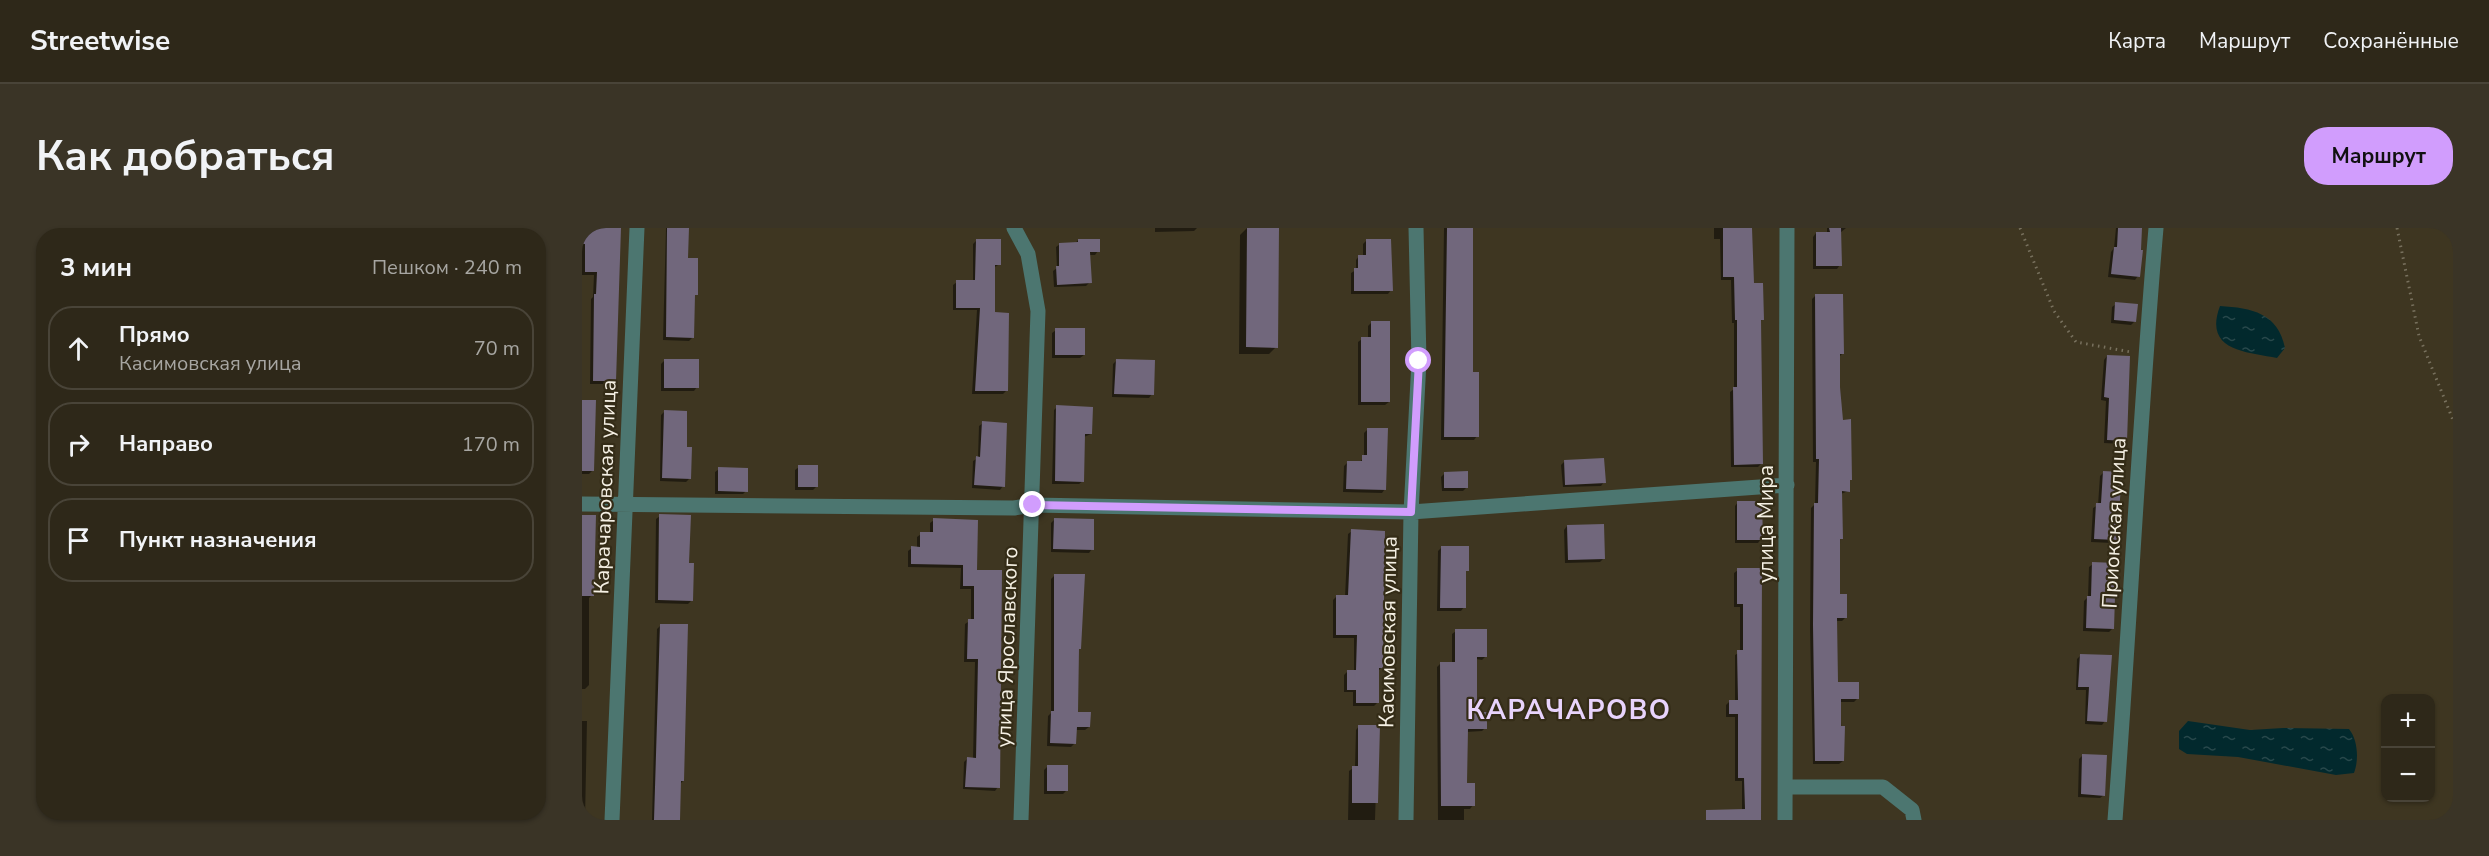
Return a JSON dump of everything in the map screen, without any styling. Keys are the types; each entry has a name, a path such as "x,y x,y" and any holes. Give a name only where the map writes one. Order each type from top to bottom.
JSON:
{"street":[{"name":"Карачаровская улица","path":"612,820 637,228"},
{"name":"улица Ярославского","path":"1014,228 1028,254 1038,311 1021,820"},
{"name":"Касимовская улица","path":"1406,820 1411,512 1419,361 1416,228"},
{"name":"улица Мира","path":"1785,820 1787,228"},
{"name":"Приокская улица","path":"2115,820 2145,355 2156,228"},
{"path":"582,504 1014,508 1033,505 1411,512 1786,485"},
{"path":"1786,787 1883,787 1912,810 1914,820"}],"path":[{"path":"2020,228 2054,311 2076,342 2145,355"},
{"path":"2397,228 2419,336 2453,420"}],"water":[{"path":"2220,306 2243,308 2270,320 2282,336 2285,348 2277,358 2230,347 2222,341 2217,332 2216,321"},
{"path":"2188,721 2250,730 2349,729 2356,744 2356,768 2354,773 2336,775 2238,757 2187,754 2179,749 2179,731"}],"building":[{"path":"582,228 621,228 616,381 593,381 594,294 596,294 597,272 585,272 585,244 582,244"},
{"path":"667,228 689,228 688,258 698,258 698,295 695,295 694,338 666,337"},
{"path":"1247,228 1279,228 1278,348 1246,347"},
{"path":"1447,228 1473,228 1473,372 1479,372 1479,437 1444,437"},
{"path":"1723,228 1752,228 1754,283 1763,283 1764,320 1761,320 1763,464 1734,465 1733,387 1737,387 1737,320 1735,320 1734,277 1723,277"},
{"path":"1829,228 1841,228 1842,266 1816,266 1816,232 1830,232"},
{"path":"2118,228 2142,228 2141,250 2143,250 2140,277 2111,274 2114,247 2117,247"},
{"path":"976,239 1001,239 1001,265 995,265 995,312 1009,313 1008,391 975,391 980,308 956,308 956,280 975,280"},
{"path":"1078,239 1100,239 1100,252 1090,252 1092,283 1057,285 1056,266 1059,266 1059,243 1078,242"},
{"path":"1366,239 1391,239 1393,291 1354,291 1354,268 1358,268 1358,255 1366,255"},
{"path":"1815,294 1843,294 1844,354 1840,354 1840,387 1843,420 1851,419 1852,480 1850,480 1850,492 1842,491 1843,539 1840,539 1840,594 1847,594 1847,618 1837,618 1838,682 1859,682 1859,699 1841,699 1841,726 1845,726 1844,761 1815,761 1814,503 1818,503 1819,459 1816,459"},
{"path":"2115,302 2138,304 2136,322 2114,320"},
{"path":"1371,321 1390,321 1390,402 1361,402 1361,337 1371,337"},
{"path":"1055,328 1085,328 1085,355 1055,355"},
{"path":"2107,355 2130,356 2127,441 2107,440 2109,398 2104,397"},
{"path":"664,359 699,359 699,388 664,388"},
{"path":"1116,359 1155,360 1154,395 1114,394"},
{"path":"582,400 596,400 594,471 582,471"},
{"path":"1056,405 1093,407 1092,434 1085,434 1084,482 1055,481"},
{"path":"664,410 687,411 687,447 692,447 691,479 662,478"},
{"path":"982,421 1007,423 1005,487 974,485 976,456 980,457"},
{"path":"1367,428 1388,428 1386,490 1346,489 1347,461 1362,461 1362,455 1367,455"},
{"path":"1604,458 1606,483 1565,485 1564,460"},
{"path":"798,465 818,465 818,487 798,487"},
{"path":"718,467 748,468 748,492 718,491"},
{"path":"1468,471 1468,488 1444,488 1444,472"},
{"path":"2103,471 2122,472 2117,540 2094,539 2096,503 2101,503"},
{"path":"1737,501 1762,501 1763,540 1737,540"},
{"path":"659,514 691,515 689,563 694,563 693,601 658,600"},
{"path":"582,515 596,515 594,596 582,596"},
{"path":"933,518 978,520 977,570 1002,570 1000,788 965,787 967,757 976,758 978,659 967,659 968,619 974,619 974,586 963,586 963,565 911,564 911,546 920,547 920,532 933,532"},
{"path":"1054,518 1094,519 1094,550 1053,549"},
{"path":"1604,524 1605,559 1568,560 1567,525"},
{"path":"1351,529 1385,531 1383,668 1379,668 1379,703 1356,703 1356,690 1347,690 1347,670 1356,670 1357,635 1336,635 1336,595 1348,595"},
{"path":"1441,546 1469,546 1466,608 1440,608"},
{"path":"2092,562 2116,563 2114,629 2086,628 2087,596 2091,596"},
{"path":"1737,568 1762,568 1761,820 1706,820 1706,810 1745,809 1744,778 1738,778 1738,714 1729,714 1729,700 1738,700 1737,650 1743,650 1743,604 1737,604"},
{"path":"1054,574 1085,574 1081,649 1079,649 1078,712 1091,712 1090,727 1077,727 1076,744 1050,743 1051,711 1054,711"},
{"path":"660,624 688,624 684,781 681,781 680,820 654,820"},
{"path":"1455,629 1487,629 1487,657 1477,657 1477,712 1487,712 1487,729 1468,729 1467,783 1475,783 1475,806 1441,806 1440,662 1455,662"},
{"path":"2080,654 2112,655 2107,722 2087,721 2089,687 2078,687"},
{"path":"1358,725 1380,725 1378,803 1352,803 1352,766 1358,766"},
{"path":"2082,754 2107,755 2105,796 2081,794"},
{"path":"1047,765 1068,765 1068,791 1047,791"}],"district":[{"name":"КАРАЧАРОВО","path":"1569,710"}],"route":[{"path":"1033,505 1411,512 1419,361"}]}
